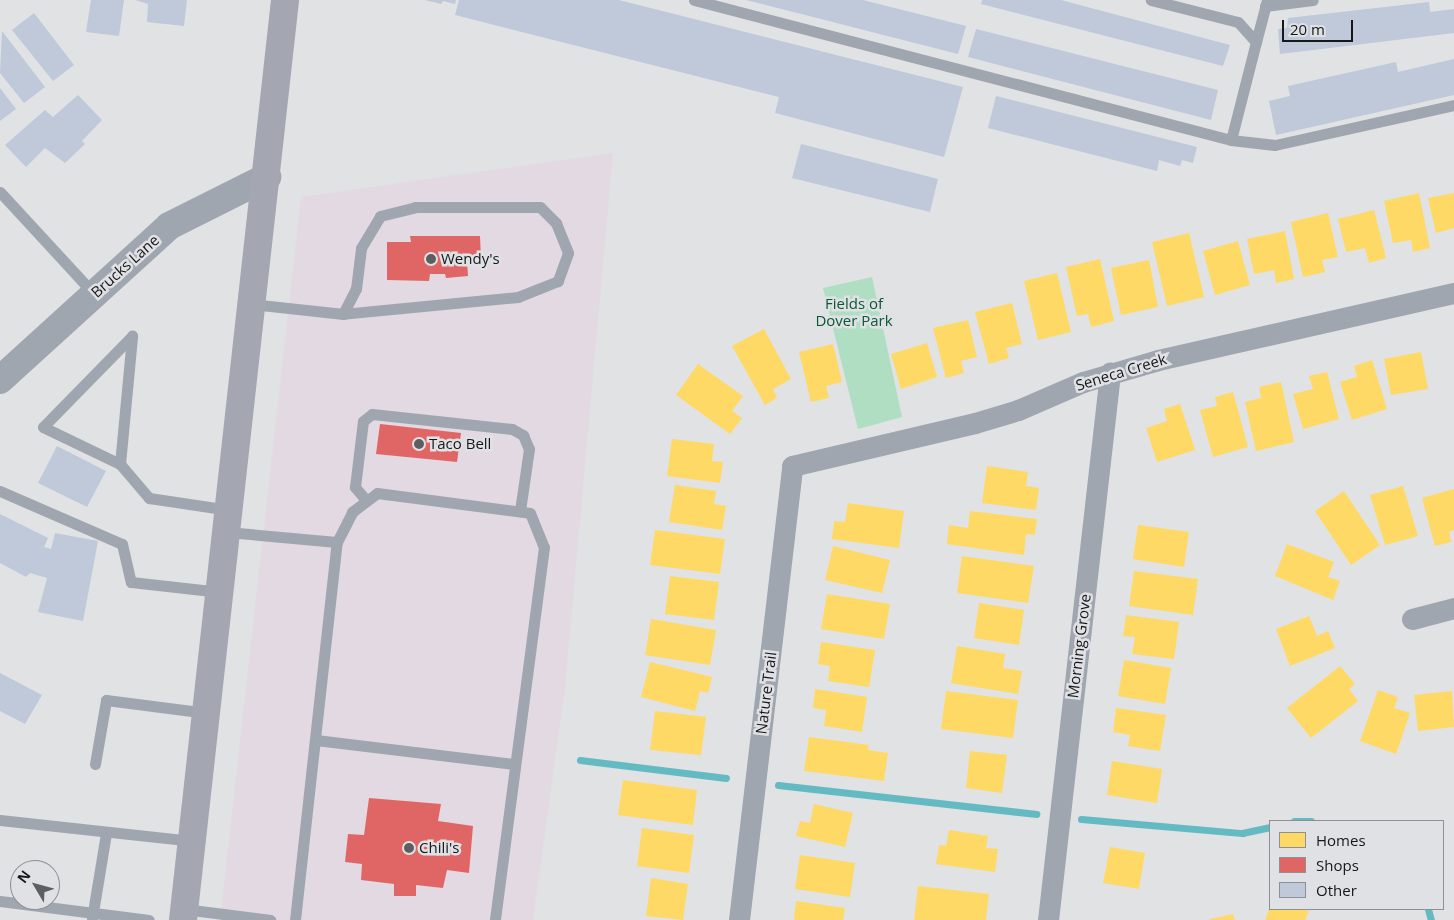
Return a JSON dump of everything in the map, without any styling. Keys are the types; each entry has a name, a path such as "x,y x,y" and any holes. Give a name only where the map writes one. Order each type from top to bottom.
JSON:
{"main road":[{"path":"184,914 286,0"}],"street":[{"name":"Brucks Lane","path":"0,380 169,226 267,177"},
{"name":"Seneca Creek","path":"792,466 976,423 1018,410 1110,373 1454,293"},
{"name":"Morning Grove","path":"1048,920 1110,373"},
{"name":"Nature Trail","path":"739,920 792,466"},
{"path":"1412,619 1454,608"}],"lane":[{"path":"694,0 1231,140 1275,145 1454,106"},
{"path":"1151,0 1238,22 1256,42"},
{"path":"1231,140 1266,3 1313,0"},
{"path":"0,192 94,294"},
{"path":"251,304 342,314 518,297 558,281 568,253 556,223 540,207 415,207 380,216 361,248 356,289 342,314"},
{"path":"120,464 132,336 43,427 120,464 149,498 228,521 337,542"},
{"path":"365,499 355,487 363,421 372,414 512,430 523,435 529,449 520,511"},
{"path":"0,491 122,544 131,582 220,592"},
{"path":"295,920 337,542 352,512 365,499 376,493 530,513 544,546 495,920"},
{"path":"95,764 106,700 207,712"},
{"path":"316,740 514,764"},
{"path":"0,820 192,841"},
{"path":"93,916 106,833"},
{"path":"0,901 93,916 149,920"},
{"path":"184,914 270,920"}],"shaded area":[{"path":"613,153 565,687 533,920 220,920 301,197"}],"green space":[{"name":"Fields of Dover Park","path":"872,277 902,417 858,429 823,288"}],"building: Homes":[{"path":"1419,193 1430,248 1413,252 1411,240 1393,243 1384,201"},
{"path":"1454,193 1454,228 1436,233 1428,198"},
{"path":"1374,210 1386,258 1369,263 1365,248 1346,252 1338,219"},
{"path":"1328,213 1338,257 1322,260 1325,272 1303,277 1291,222"},
{"path":"1285,231 1294,279 1276,283 1274,270 1254,274 1247,239"},
{"path":"1189,233 1204,297 1167,306 1152,242"},
{"path":"1238,241 1250,285 1215,295 1203,251"},
{"path":"1100,259 1114,321 1091,327 1088,314 1077,316 1066,267"},
{"path":"1149,260 1158,307 1121,315 1111,268"},
{"path":"1057,273 1071,332 1038,340 1024,281"},
{"path":"1012,303 1022,344 1006,348 1009,358 989,364 975,312"},
{"path":"968,320 977,357 961,361 964,373 946,378 933,328"},
{"path":"764,329 791,379 773,389 777,398 765,405 732,346"},
{"path":"927,343 937,377 901,389 891,354"},
{"path":"833,344 842,382 826,386 829,398 811,402 799,352"},
{"path":"1421,352 1428,389 1391,395 1384,359"},
{"path":"1372,360 1387,409 1352,420 1340,382 1357,377 1354,366"},
{"path":"698,364 743,396 732,411 742,418 730,434 676,395"},
{"path":"1327,372 1339,419 1303,429 1293,394 1313,389 1309,376"},
{"path":"1281,382 1294,442 1256,451 1245,402 1261,398 1259,387"},
{"path":"1233,392 1248,447 1213,457 1200,410 1217,406 1215,397"},
{"path":"1180,404 1195,450 1157,462 1146,428 1167,421 1164,409"},
{"path":"672,439 714,444 712,461 723,462 720,483 667,476"},
{"path":"987,466 1028,472 1026,486 1039,488 1036,510 982,503"},
{"path":"675,485 716,491 714,504 726,506 722,530 669,522"},
{"path":"1403,486 1418,536 1385,545 1370,495"},
{"path":"1454,489 1454,530 1449,532 1451,542 1435,546 1422,498"},
{"path":"1344,491 1380,545 1351,565 1315,511"},
{"path":"848,503 904,511 899,548 832,539 834,521 845,522"},
{"path":"970,511 1037,519 1035,535 1026,534 1024,555 947,544 949,525 968,528"},
{"path":"1138,525 1189,532 1184,567 1133,559"},
{"path":"655,530 725,539 720,574 650,565"},
{"path":"1287,544 1334,562 1328,577 1340,581 1333,600 1275,576"},
{"path":"833,546 890,560 882,593 825,580"},
{"path":"962,556 1034,566 1028,603 957,593"},
{"path":"1134,571 1198,579 1193,615 1129,606"},
{"path":"670,576 719,582 714,620 665,614"},
{"path":"827,594 890,604 884,639 821,629"},
{"path":"979,603 1024,610 1019,645 974,638"},
{"path":"1126,615 1179,622 1174,659 1132,654 1135,637 1123,636"},
{"path":"1309,616 1317,636 1328,631 1335,648 1290,666 1276,629"},
{"path":"651,619 716,630 710,665 645,655"},
{"path":"821,642 875,650 869,687 828,681 830,666 818,664"},
{"path":"957,646 1005,654 1003,668 1022,671 1018,694 951,683"},
{"path":"1124,660 1171,668 1165,704 1118,696"},
{"path":"650,662 712,677 708,693 700,691 695,711 641,697"},
{"path":"1340,666 1355,684 1349,689 1358,701 1311,738 1287,708"},
{"path":"815,689 867,697 862,732 824,726 826,710 813,708"},
{"path":"1378,690 1398,697 1394,708 1410,713 1396,754 1360,741"},
{"path":"946,691 1018,700 1013,738 941,729"},
{"path":"1452,691 1454,727 1418,731 1414,695"},
{"path":"1116,708 1166,715 1160,751 1128,746 1130,735 1113,732"},
{"path":"655,711 706,717 701,755 650,750"},
{"path":"809,737 869,745 868,750 888,753 884,781 804,771"},
{"path":"970,751 1007,755 1002,793 966,788"},
{"path":"1112,761 1162,769 1157,803 1107,795"},
{"path":"623,780 697,790 693,825 618,815"},
{"path":"814,804 853,813 845,847 796,836 800,821 810,823"},
{"path":"642,828 694,835 689,873 637,866"},
{"path":"949,830 988,836 986,848 998,849 995,872 936,864 939,845 946,846"},
{"path":"1110,847 1145,853 1139,889 1103,883"},
{"path":"800,855 855,863 850,897 795,889"},
{"path":"651,878 688,884 683,920 646,916"},
{"path":"918,886 989,894 986,920 914,920"},
{"path":"796,901 845,908 843,920 794,920"},
{"path":"1269,909 1309,911 1305,920 1265,920"},
{"path":"1233,914 1235,920 1210,920 1210,919"}],"building: Shops":[{"name":"Wendy's","path":"410,236 480,236 481,258 467,260 468,276 446,278 445,274 430,274 429,281 387,280 387,242 411,242"},
{"name":"Taco Bell","path":"380,424 461,433 457,462 376,454"},
{"name":"Chili's","path":"369,798 441,804 438,821 473,826 469,873 447,870 443,888 416,885 416,896 394,896 394,884 361,880 362,864 345,862 348,834 364,835"}],"building: Other":[{"path":"91,0 124,0 119,36 86,32"},
{"path":"135,0 187,0 184,26 147,22 148,4"},
{"path":"425,0 456,0 455,4 443,1 441,4"},
{"path":"459,0 619,0 963,87 944,157 775,113 779,97 455,15"},
{"path":"746,0 863,0 966,26 958,54"},
{"path":"982,0 1061,0 1230,45 1223,66 981,4"},
{"path":"1429,2 1430,12 1454,9 1454,33 1280,54 1278,29 1287,28 1288,18"},
{"path":"34,13 74,65 53,81 12,30"},
{"path":"976,29 1218,90 1211,120 968,57"},
{"path":"2,31 45,87 24,103 0,73"},
{"path":"1454,59 1454,95 1276,135 1269,101 1290,96 1288,86 1396,62 1398,72"},
{"path":"0,88 16,109 0,121"},
{"path":"78,95 102,120 82,141 85,144 65,163 45,148 26,167 5,145 45,110 53,117"},
{"path":"996,96 1197,147 1193,163 1182,160 1180,166 1159,160 1157,171 988,128"},
{"path":"801,144 938,179 930,212 792,178"},
{"path":"57,446 106,471 87,507 38,483"},
{"path":"0,514 48,538 44,547 51,549 55,533 98,541 83,621 38,612 47,578 30,573 26,577 0,563"},
{"path":"0,673 42,695 25,724 0,711"}],"waterway":[{"path":"580,760 726,778"},
{"path":"778,785 1036,814"},
{"path":"1081,819 1242,833 1269,827"},
{"path":"1428,910 1431,920"}],"place":[{"name":"Wendy's","path":"431,259"},
{"name":"Taco Bell","path":"419,444"},
{"name":"Chili's","path":"409,848"}]}
